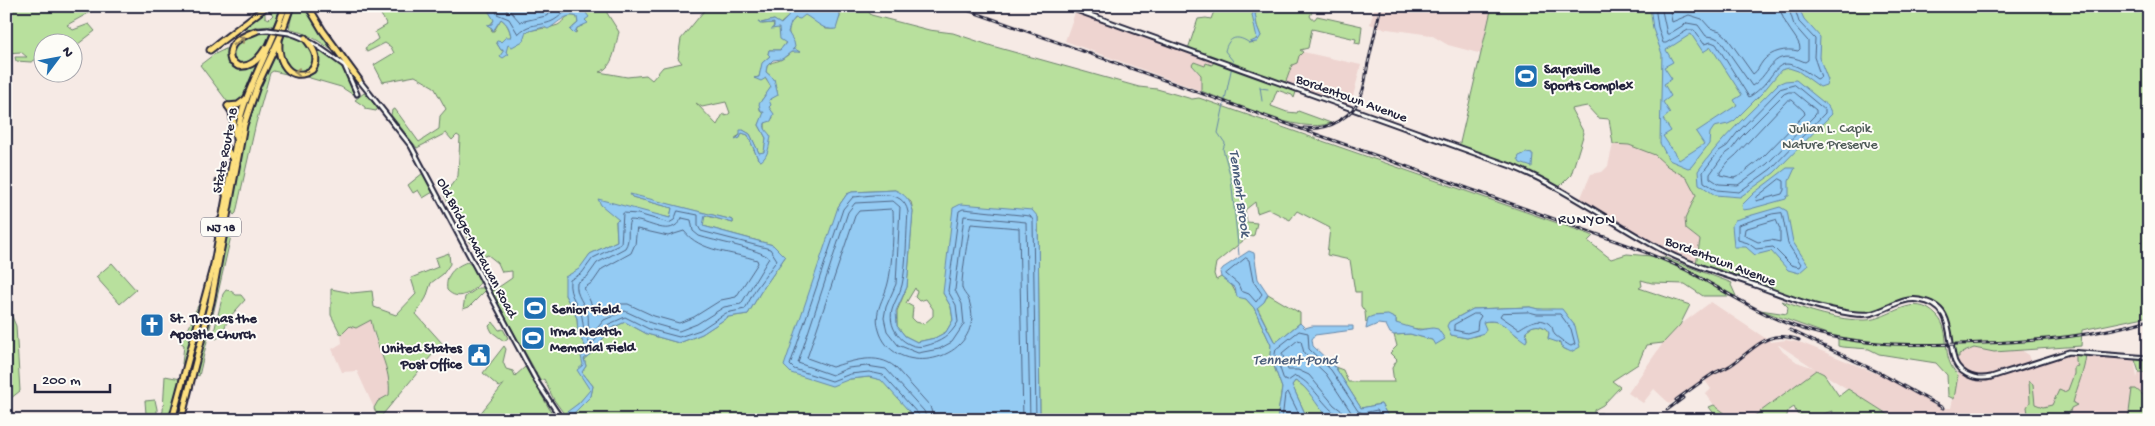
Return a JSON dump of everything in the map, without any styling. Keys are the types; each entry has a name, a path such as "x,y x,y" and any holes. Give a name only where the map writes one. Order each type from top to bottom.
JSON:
{"highway":[{"path":"210,50 267,6"},
{"name":"State Route 18","path":"172,420 220,238 233,160 226,148 230,150 236,144 246,99 277,37 285,6"},
{"name":"State Route 18","path":"181,420 211,302 244,125 257,86 291,6"},
{"path":"308,6 323,31 359,80"},
{"path":"256,31 241,38 232,46 229,56 234,64 243,67 256,61 277,37"},
{"path":"277,37 278,53 281,62 288,70 302,74 312,70 316,60 315,52 305,38"},
{"path":"236,144 232,112 228,106 238,105 246,99"},
{"path":"227,196 219,182 223,183 230,180"},
{"path":"220,238 212,224 220,222 223,217"}],"main road":[{"name":"Bordentown Avenue","path":"1066,6 1529,173 1671,255 1811,305 1856,314 1868,314 1905,300 1929,302 1943,313 1949,324 1955,363 1964,373 1972,377 1981,379 1991,377 2069,352 2149,358"},
{"name":"Old Bridge-Matawan Road","path":"256,31 289,32 305,38 344,65 386,113 411,146 425,169 519,350 562,420"},
{"path":"344,65 350,74 357,94"}],"shaded area":[{"path":"1375,6 1492,6 1482,54 1448,45 1431,35 1380,28 1370,24"},
{"path":"1076,10 1215,60 1212,65 1205,66 1194,62 1192,66 1201,75 1201,91 1065,41"},
{"path":"1299,51 1361,65 1350,108 1281,83"},
{"path":"1624,143 1655,155 1687,178 1696,195 1686,229 1700,240 1696,264 1678,258 1579,202 1591,174 1602,172 1608,166 1613,144"},
{"path":"1711,302 1771,342 1786,340 1802,343 1890,379 1943,408 1951,408 1957,380 1959,369 1953,357 1974,348 1994,352 2021,350 2029,355 2032,363 2069,352 2134,357 2137,378 2139,372 2149,373 2149,420 1888,420 1891,416 1817,370 1749,420 1734,420 1714,405 1706,394 1711,389 1704,379 1670,404 1654,389 1643,403 1628,393 1663,343 1680,325","holes":["1779,345 1814,368 1797,362 1783,352"]},
{"path":"371,319 374,337 385,360 390,383 389,395 378,401 374,408 357,371 342,372 332,349 342,343 341,335 350,326 356,328"}],"green space":[{"path":"6,6 101,6 67,25 73,30 89,24 95,31 82,41 82,32 32,32 32,62 16,61 15,57 27,57 21,52 6,53"},
{"path":"269,6 282,6 273,26 244,30 244,28 265,12 265,17 269,19 273,15 267,8"},
{"path":"294,6 306,6 311,17 341,58 317,40 289,28"},
{"path":"376,6 488,6 494,20 490,25 492,31 494,31 501,19 507,25 510,32 511,37 501,42 496,42 501,50 504,51 502,56 506,54 506,48 509,44 520,42 526,32 558,25 568,16 577,17 578,23 573,27 572,31 576,33 577,28 584,25 586,13 594,6 605,6 607,13 619,32 611,61 604,70 599,72 627,77 646,75 652,80 663,67 682,63 678,58 681,39 708,6 779,6 779,10 789,16 780,24 774,20 761,23 758,21 762,24 774,23 773,28 779,27 781,39 786,42 781,50 769,50 768,54 770,56 763,62 759,77 754,78 765,78 771,87 760,105 761,112 765,112 759,125 766,138 764,153 759,153 750,134 743,130 735,138 740,138 742,133 748,135 758,159 761,161 770,140 765,129 765,123 773,118 769,107 769,100 776,95 777,90 774,79 766,72 767,66 792,52 800,52 792,50 789,32 791,23 805,14 826,29 834,29 840,17 839,6 865,6 871,15 929,30 953,33 992,46 1139,87 1157,89 1192,99 1199,98 1589,234 1593,236 1588,241 1611,259 1627,254 1663,257 1732,283 1731,285 1736,296 1703,296 1685,284 1652,283 1641,280 1642,286 1639,288 1690,305 1680,325 1663,343 1646,345 1638,364 1612,381 1620,387 1603,405 1594,410 1594,413 1602,413 1598,420 1390,420 1381,404 1361,408 1335,367 1343,370 1348,382 1394,382 1392,368 1397,360 1390,353 1397,346 1394,335 1410,334 1432,340 1430,329 1404,326 1396,323 1396,319 1388,316 1375,316 1366,323 1365,312 1361,306 1361,292 1355,292 1350,260 1327,255 1330,228 1297,211 1290,220 1268,209 1257,213 1255,202 1245,210 1247,222 1257,223 1254,235 1244,240 1216,263 1214,274 1216,280 1221,277 1231,284 1236,293 1246,299 1254,308 1271,345 1270,355 1282,388 1277,420 1040,420 1038,217 943,293 951,307 953,320 946,332 935,338 917,342 905,336 897,326 897,311 907,287 913,211 911,202 895,190 852,192 847,194 838,207 850,379 869,377 882,379 917,420 567,420 591,396 593,386 582,372 586,366 584,359 594,351 610,329 625,322 647,334 679,343 702,334 728,317 748,314 785,257 773,245 703,226 704,215 733,223 733,220 631,195 632,197 672,208 670,218 626,208 620,220 616,221 617,241 590,254 565,295 577,318 578,334 589,352 581,356 584,365 578,370 591,390 565,415 554,400 544,379 541,381 489,288 491,287 493,291 512,278 512,271 502,272 498,263 488,255 479,258 444,195 458,176 460,137 457,135 452,140 446,133 417,148 391,115 392,110 395,109 419,142 439,129 440,116 446,109 434,87 415,76 383,82 374,65 394,53 391,47 385,43 367,52 365,48 378,39 375,32 387,25","holes":["726,102 730,113 726,116 723,114 717,125 696,103 702,107","915,288 917,292 915,297 919,301 926,299 933,309 933,316 924,324 916,322 912,318 913,307 906,303","1530,307 1545,310 1554,309 1562,313 1575,326 1567,350 1561,347 1560,343 1548,338 1549,333 1541,326 1529,328 1526,331 1527,340 1516,335 1506,325 1492,321 1483,322 1479,335 1467,338 1451,335 1449,322 1473,309"]},
{"path":"1216,6 1272,6 1263,10 1255,9 1253,13 1258,35 1255,41 1251,42 1254,43 1261,36 1255,13 1272,10 1275,6 1307,6 1312,12 1310,16 1312,19 1315,19 1317,16 1362,26 1360,44 1355,43 1356,39 1312,29 1308,48 1300,50 1303,52 1299,56 1297,63 1292,65 1285,84 1297,89 1294,98 1292,95 1277,90 1271,106 1287,112 1297,113 1298,111 1331,123 1318,126 1284,121 1248,110 1201,91 1201,75 1192,65 1194,62 1205,66 1206,63 1212,65 1215,60 1188,49 1198,19 1211,19"},
{"name":"Julian L. Capik Nature Preserve","path":"1492,6 2149,6 2149,316 2082,330 2081,346 1994,352 1974,348 1959,354 1959,357 1953,357 1949,326 1946,320 1937,308 1922,300 1904,301 1866,313 1847,313 1828,309 1696,264 1700,240 1686,229 1685,219 1696,195 1687,178 1667,166 1655,155 1629,145 1613,144 1609,119 1598,118 1587,106 1571,109 1584,133 1571,175 1557,189 1537,177 1459,147"},
{"path":"259,33 270,33 244,94 239,102 230,105 200,65 213,55"},
{"path":"285,34 300,40 311,51 315,62 309,70 297,72 284,64 282,42"},
{"path":"277,46 279,62 292,73 291,75 273,71 270,73 234,215 231,211 247,123 259,87"},
{"path":"314,46 328,54 340,65 349,78 354,93 352,94 341,87 303,76 313,71"},
{"path":"364,93 378,108 376,111 365,109 355,100"},
{"path":"423,173 433,192 423,198 418,190 413,193 408,185"},
{"path":"231,221 234,223 199,376 196,375"},
{"path":"449,253 450,264 443,274 431,283 426,298 416,314 442,343 379,419 374,408 378,401 389,395 389,385 386,366 371,320 356,328 350,326 341,335 331,315 331,289 352,293 372,291 374,307 396,315 416,294 411,278 438,267 435,258"},
{"path":"467,262 473,266 480,283 464,295 451,294 447,290 447,280 451,272"},
{"path":"112,263 136,290 120,304 96,277"},
{"path":"215,268 207,314 180,420 174,420"},
{"path":"478,288 485,288 486,290 469,307 463,309 465,297"},
{"path":"226,290 236,295 241,295 245,300 228,319 222,335 216,339 213,336 223,294"},
{"path":"1268,294 1300,313 1300,323 1275,343 1257,307 1264,302"},
{"path":"1782,301 1823,314 1855,320 1874,319 1910,306 1928,309 1942,323 1949,360 1952,368 1958,375 1954,399 1948,396 1947,375 1936,363 1879,354 1869,349 1838,346 1838,338 1760,310 1787,314 1788,307"},
{"path":"200,302 195,329 184,366 182,364 184,345 180,342 187,332"},
{"path":"10,312 16,326 20,391 6,402 6,314"},
{"path":"493,322 499,330 503,329 508,338 504,341 492,332 489,326"},
{"path":"504,346 506,349 503,362 506,369 513,371 515,376 525,367 556,420 475,420 504,384 499,387 483,373"},
{"path":"2075,353 2086,353 2083,372 2073,403 2077,405 2071,408 2068,420 2049,420 2045,416 2039,417 2035,415 2032,420 2029,420 2027,407 2030,402 2029,381 2033,384 2035,404 2043,407 2052,405 2059,390 2064,392 2068,390 2074,374 2074,367 2078,366 2075,361"},
{"path":"2134,357 2149,358 2149,373 2139,372"},
{"path":"1816,370 1824,374 1839,396 1848,389 1892,417 1888,420 1830,420 1832,411 1809,419 1797,414 1794,407 1788,411 1786,420 1749,420"},
{"path":"165,376 181,379 169,420 159,420 163,411"},
{"path":"1295,381 1305,388 1325,411 1338,420 1308,420 1292,385"},
{"path":"2132,389 2136,389 2149,400 2149,420 2128,420"},
{"path":"155,400 157,418 150,419 146,414 145,401"},
{"path":"1714,405 1734,420 1719,420 1709,407"}],"water":[{"path":"488,6 594,6 586,13 589,17 585,20 588,23 577,28 574,34 570,30 578,23 577,17 569,16 548,29 544,27 526,32 523,41 512,47 508,45 506,52 509,54 503,58 500,56 504,50 501,50 496,42 499,40 501,42 506,37 511,37 510,31 507,24 501,19 493,31 487,25 492,24 494,20"},
{"path":"779,6 782,6 782,10 791,13 799,10 797,6 803,8 813,7 821,12 821,6 839,6 840,16 836,29 823,27 805,15 800,19 795,18 788,32 794,42 795,47 792,50 795,49 800,52 791,52 782,59 773,60 767,66 766,72 774,79 778,95 769,100 771,105 769,107 774,114 771,121 765,123 765,129 771,137 767,153 761,161 758,159 748,135 742,133 740,138 735,140 740,135 740,130 743,130 750,134 759,153 764,152 766,138 759,125 764,112 761,112 759,104 771,87 766,78 761,81 754,78 759,77 762,63 770,56 768,54 769,50 780,50 786,43 780,39 779,28 771,29 774,27 774,23 760,24 758,21 761,23 774,20 781,24 789,16 779,10"},
{"path":"1275,6 1269,12 1257,11 1255,13 1261,36 1257,42 1248,43 1257,39 1252,15 1255,9 1263,10"},
{"path":"1650,6 1798,6 1804,19 1820,37 1819,57 1828,80 1826,85 1820,87 1798,71 1789,68 1781,70 1763,92 1734,121 1714,127 1710,133 1709,144 1691,167 1688,168 1669,160 1660,143 1662,54 1653,29","holes":["1691,34 1703,52 1711,47 1742,95 1734,100 1737,105 1696,132 1704,144 1679,160 1663,136 1671,131 1663,119 1670,113 1663,102 1671,96 1664,84 1672,79 1664,67 1673,62 1666,50"]},
{"path":"1796,80 1828,106 1832,114 1774,173 1740,197 1715,195 1699,184 1698,171 1726,137 1778,84"},
{"path":"1526,153 1533,154 1532,167 1520,163 1518,159 1519,156"},
{"path":"1787,168 1795,168 1789,181 1789,196 1786,199 1743,210 1742,205 1754,193"},
{"path":"895,190 907,198 913,211 907,287 896,311 897,326 905,336 917,342 935,338 946,332 953,320 951,307 943,293 953,208 961,204 1032,210 1038,217 1040,420 917,420 881,380 869,377 850,379 832,386 791,373 784,366 838,207 847,194 852,192"},
{"path":"630,194 733,220 733,223 705,215 703,226 773,245 785,257 748,314 728,317 702,334 679,343 647,334 625,322 610,329 594,351 584,359 586,366 582,372 593,386 591,396 567,420 556,420 579,403 590,390 577,370 583,365 581,356 589,352 578,334 577,318 565,295 565,277 579,269 590,254 617,241 616,221 619,220 601,205 598,199 670,218 672,208 632,197"},
{"path":"1780,207 1787,211 1793,242 1808,265 1799,273 1788,270 1771,251 1755,255 1746,247 1734,247 1732,225 1735,220"},
{"name":"Tennent Pond","path":"1249,251 1254,253 1258,279 1268,294 1264,302 1257,308 1275,343 1300,323 1305,328 1312,326 1353,326 1353,330 1315,335 1312,339 1313,346 1335,367 1361,408 1381,404 1390,420 1348,421 1333,418 1327,415 1304,387 1295,381 1292,385 1308,420 1277,420 1282,388 1270,355 1271,345 1254,308 1246,299 1237,297 1235,288 1221,277 1220,272"},
{"path":"1530,307 1562,309 1575,326 1580,347 1571,352 1561,347 1560,343 1548,339 1549,333 1542,326 1535,326 1526,331 1526,342 1496,322 1483,322 1486,329 1484,333 1467,338 1451,335 1447,326 1449,322 1473,309"},
{"path":"1388,315 1396,319 1396,323 1419,330 1438,329 1445,339 1435,345 1432,340 1410,334 1394,335 1390,333 1386,325 1378,324 1366,329 1368,318"}],"waterway":[{"name":"Tennent Brook","path":"1239,255 1231,178 1223,149 1225,143 1218,133 1233,61 1225,51 1226,47 1230,40 1236,38 1248,42"},
{"path":"1260,86 1262,101"},
{"path":"1260,88 1268,89"}],"railway":[{"path":"956,6 1630,246 1686,270 1773,317 1810,331 1835,337 1884,344 1959,344 2067,337 2129,326 2149,320"},
{"path":"1304,128 1331,125 1347,115 1358,102 1364,85 1381,6"},
{"path":"1790,330 1878,372 1943,408"},
{"path":"1676,400 1769,338 1788,337 1799,340"},
{"path":"1667,410 1683,398"}],"place":[{"name":"Sayreville Sports Complex","path":"1526,76"},
{"name":"Senior Field","path":"535,308"},
{"name":"St. Thomas the Apostle Church","path":"152,325"},
{"name":"Irma Neatch Memorial Field","path":"533,338"},
{"name":"United States Post Office","path":"479,355"}],"district":[{"name":"RUNYON","path":"1587,218"}]}
